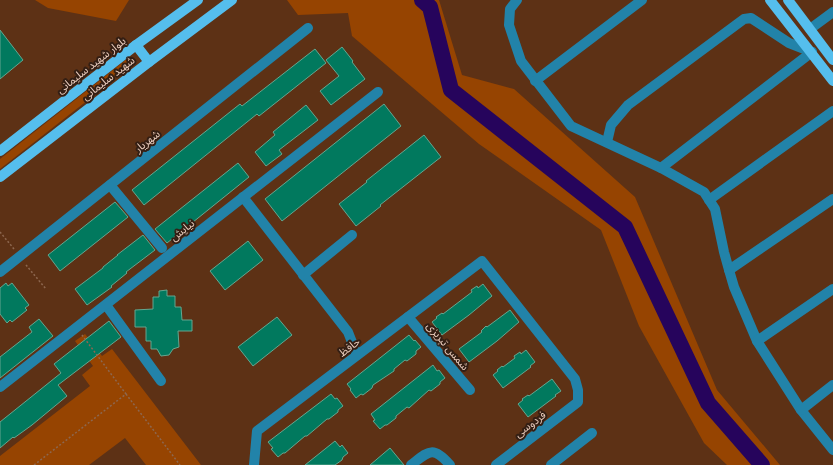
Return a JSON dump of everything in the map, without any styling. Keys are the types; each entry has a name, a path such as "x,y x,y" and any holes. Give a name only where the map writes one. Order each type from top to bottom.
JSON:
{"main road":[{"name":"بلوار شهید سلیمانی","path":"0,151 136,45 198,0"},
{"name":"شهید سلیمانی","path":"0,177 148,62 232,0"},
{"path":"770,0 812,52 833,81"},
{"path":"788,0 833,60"},
{"path":"136,45 148,62"}],"street":[{"path":"517,0 510,9 509,25 521,61 571,126 661,168 704,192 715,210 724,252 734,287 757,341 801,410 833,450"},
{"path":"535,81 642,0"},
{"path":"810,29 833,12"},
{"path":"607,142 611,125 628,105 744,20 751,18 789,43 812,52"},
{"name":"شهریار","path":"0,272 308,28"},
{"path":"661,168 812,52"},
{"name":"نیایش","path":"0,387 378,92"},
{"path":"709,200 833,111"},
{"path":"110,185 162,248"},
{"path":"243,197 348,332 357,356"},
{"path":"730,270 833,199"},
{"path":"303,274 352,234"},
{"name":"حافظ","path":"254,465 257,431 482,261 575,379 578,390 578,402"},
{"path":"757,341 833,289"},
{"path":"106,305 161,381"},
{"name":"شمس تبریزی","path":"408,317 470,390"},
{"path":"801,410 833,385"},
{"name":"فردوسی","path":"497,465 578,402"},
{"path":"551,465 592,433"},
{"path":"411,465 425,454 433,452 438,453 450,465"}],"path":[{"path":"76,328 180,465"},
{"path":"34,465 126,394"}],"shaded area":[{"path":"35,0 129,0 116,21 48,8"},
{"path":"287,0 439,0 462,75 514,89 635,197 717,390 780,465 727,465 704,443 639,326 601,230 479,144 352,36 348,13 298,15"},
{"path":"127,59 131,61 126,69 111,82 0,169 0,159"},
{"path":"85,334 102,356 112,349 201,465 146,465 125,438 89,465 0,465 0,456 90,386 82,375 93,366 75,341"}],"building":[{"path":"0,30 23,60 0,79"},
{"path":"342,47 365,79 331,105 320,91 339,76 326,60"},
{"path":"315,49 326,63 259,116 257,114 144,205 132,190 240,104 242,106"},
{"path":"384,104 401,126 282,221 265,199"},
{"path":"306,105 318,120 279,150 282,154 266,166 255,152 275,135 273,132"},
{"path":"424,135 441,157 356,226 339,204"},
{"path":"238,163 249,177 167,243 155,229"},
{"path":"115,202 128,217 60,271 48,255"},
{"path":"143,235 155,250 126,272 127,273 111,286 112,287 87,305 75,289"},
{"path":"248,241 263,260 225,290 210,271"},
{"path":"6,283 8,286 12,283 29,305 25,308 27,310 12,322 10,320 7,323 0,314 0,288"},
{"path":"483,284 492,296 442,335 432,322 437,318 436,317 442,313 443,314 472,292 471,290 477,286 478,288"},
{"path":"167,290 167,296 175,296 175,307 181,307 182,320 192,320 192,331 178,331 179,347 173,349 169,355 161,356 157,349 151,349 151,341 146,341 146,327 135,327 135,310 153,309 153,297 159,297 159,291"},
{"path":"510,310 519,322 469,362 459,349 482,332 481,331 486,326 487,327"},
{"path":"277,317 292,335 253,366 238,347"},
{"path":"39,319 53,336 0,378 0,357 32,332 29,327"},
{"path":"109,321 121,337 58,385 67,396 32,425 14,438 13,437 0,448 0,422 61,373 54,364"},
{"path":"409,335 421,347 416,351 416,354 407,361 405,360 394,369 394,371 373,385 372,388 363,395 361,394 356,398 347,384"},
{"path":"526,350 535,362 530,366 531,367 503,388 493,375 502,366 503,367 515,358 514,356 520,352 521,354"},
{"path":"433,365 445,378 440,382 440,384 431,391 429,390 409,408 407,407 396,416 396,418 380,429 373,421 375,420 371,414"},
{"path":"552,379 561,391 528,417 518,404 523,400 522,399 528,395 529,396"},
{"path":"331,394 335,399 337,398 343,406 338,410 338,412 278,457 271,449 273,448 268,442"},
{"path":"335,441 340,447 342,445 348,453 342,460 335,465 305,465"},
{"path":"390,448 404,465 370,465"}],"waterway":[{"path":"422,0 430,7 451,90 625,227 708,403 762,465"}]}
